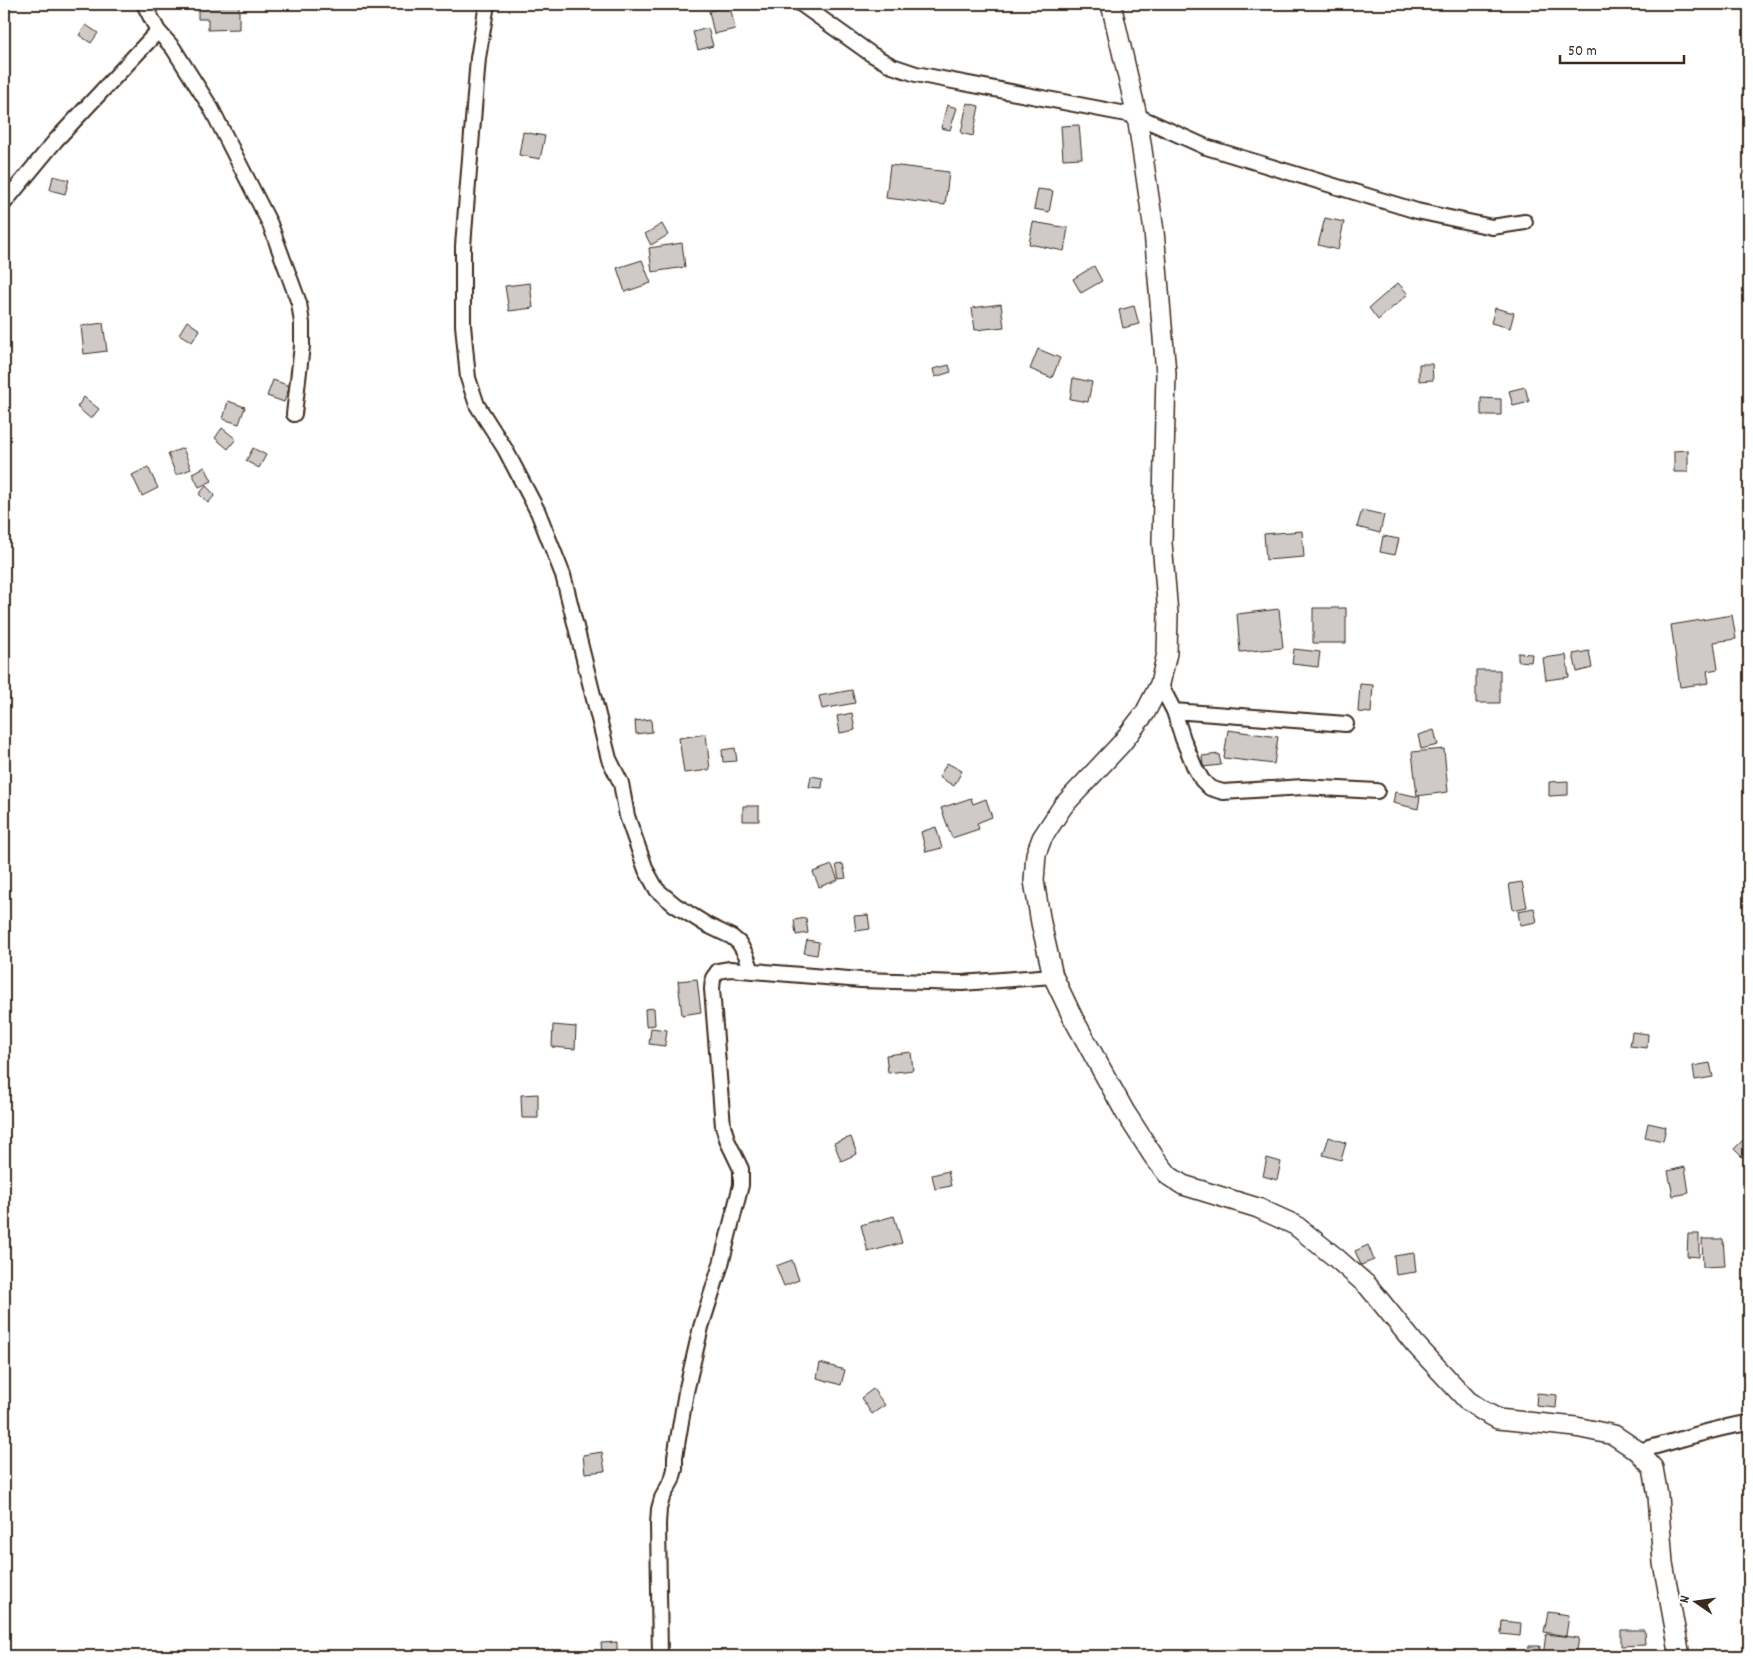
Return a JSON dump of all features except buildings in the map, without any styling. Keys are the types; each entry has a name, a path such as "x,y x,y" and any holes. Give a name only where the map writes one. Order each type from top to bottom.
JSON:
{"street":[{"path":"144,4 158,30 173,48 212,108 270,224 299,303 302,323 302,346 294,414"},
{"path":"487,4 478,58 463,246 464,325 468,378 477,405 505,450 538,512 563,575 609,759 621,783 627,816 646,870 657,890 675,905 707,925 732,937 739,943 752,970"},
{"path":"801,4 871,54 892,66 916,74 1136,116 1206,147 1417,211 1492,227 1525,222"},
{"path":"1111,4 1136,116 1154,231 1166,373 1162,543 1168,614 1167,653 1160,684 1144,713 1121,744 1063,806 1038,846 1034,881 1053,976 1073,1018 1125,1112 1154,1157 1169,1176 1183,1185 1258,1208 1295,1225 1368,1286 1415,1344 1468,1401 1482,1411 1498,1419 1576,1427 1614,1435 1638,1451 1653,1468 1658,1496 1663,1563 1680,1656"},
{"path":"4,203 56,140 158,30"},
{"path":"1160,684 1174,712 1195,768 1202,780 1210,788 1223,792 1303,787 1377,791"},
{"path":"1174,712 1346,724"},
{"path":"660,1656 659,1509 675,1469 675,1457 686,1392 701,1327 721,1264 742,1185 741,1170 723,1126 713,978 718,971 730,969 861,980 954,982 1053,976"},
{"path":"1638,1451 1724,1426 1749,1423"}]}
